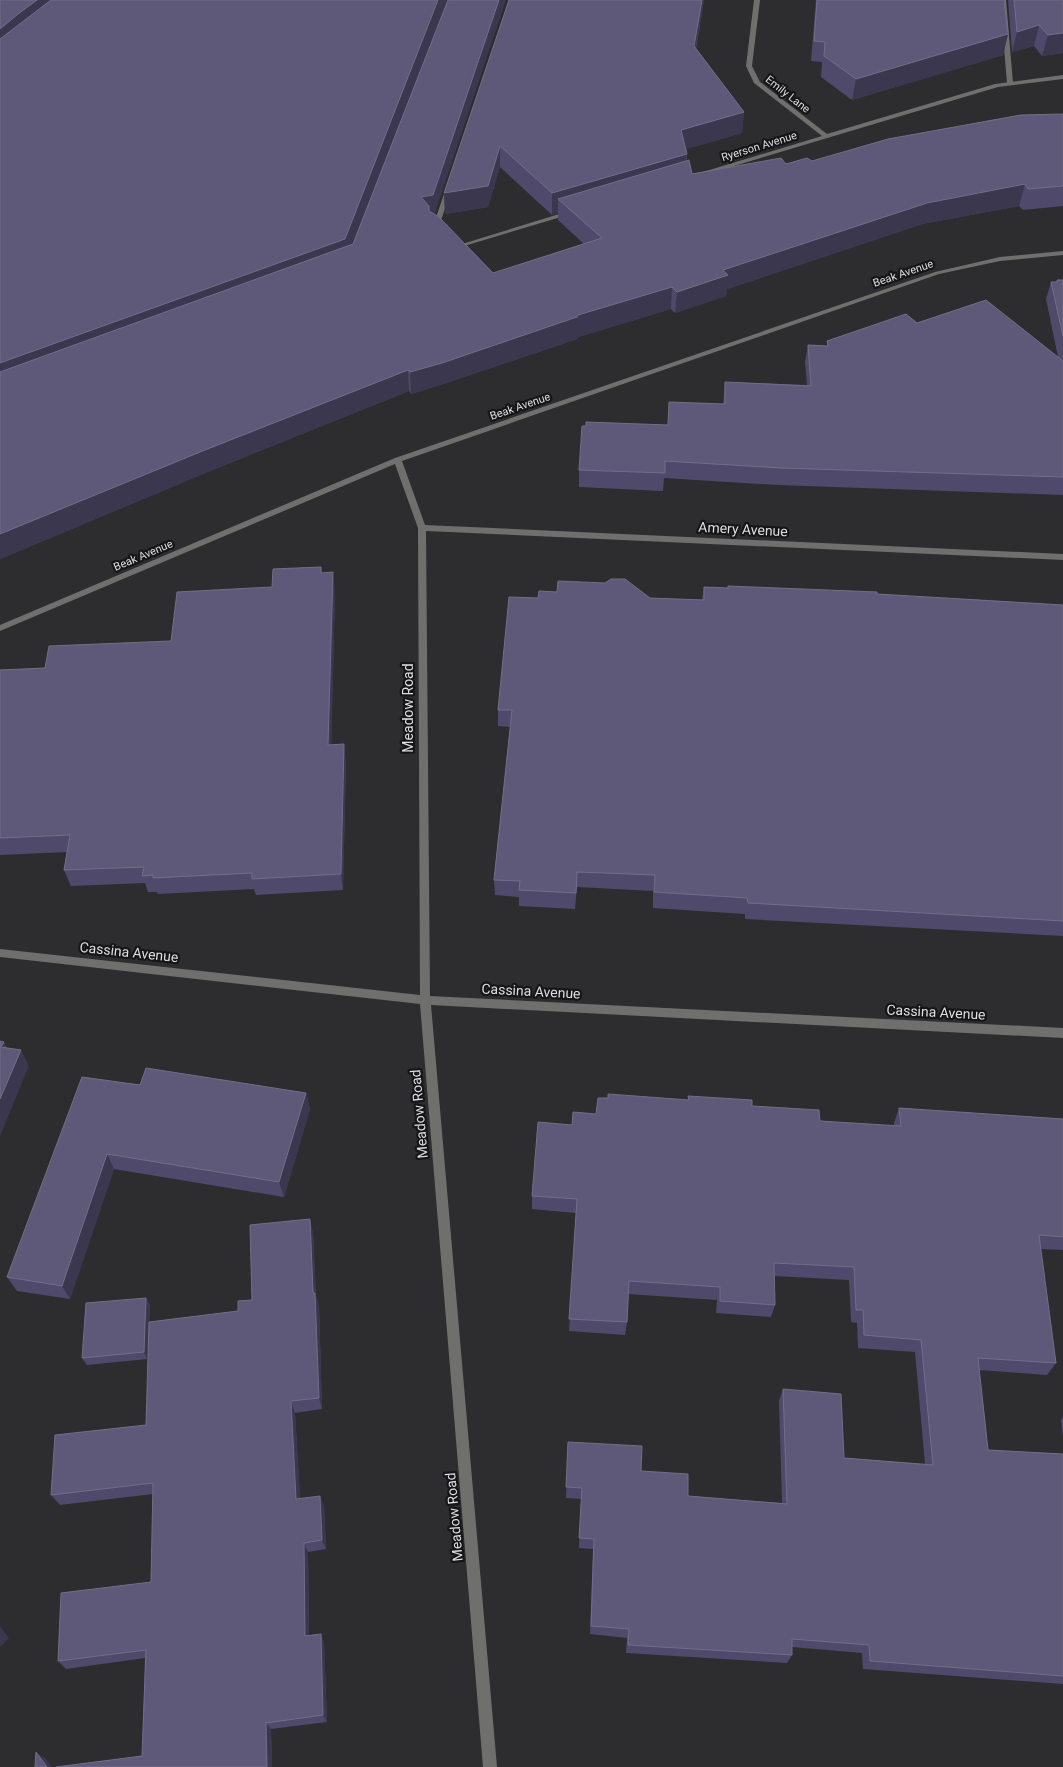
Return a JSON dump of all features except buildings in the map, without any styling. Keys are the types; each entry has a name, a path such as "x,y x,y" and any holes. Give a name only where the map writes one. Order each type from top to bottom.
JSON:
{"street":[{"name":"Emily Lane","path":"757,0 749,66 758,83 826,136"},
{"path":"1003,0 1010,83"},
{"name":"Ryerson Avenue","path":"702,174 1010,83 1063,78"},
{"path":"442,235 434,231 450,185"},
{"path":"456,242 462,245 577,211"},
{"name":"Beak Avenue","path":"0,628 398,460 937,273 970,263 1027,254 1063,254"},
{"name":"Meadow Road","path":"398,460 422,528 425,1000 490,1767"},
{"name":"Amery Avenue","path":"422,528 1063,557"},
{"name":"Cassina Avenue","path":"0,953 425,1000 1063,1033"}]}
